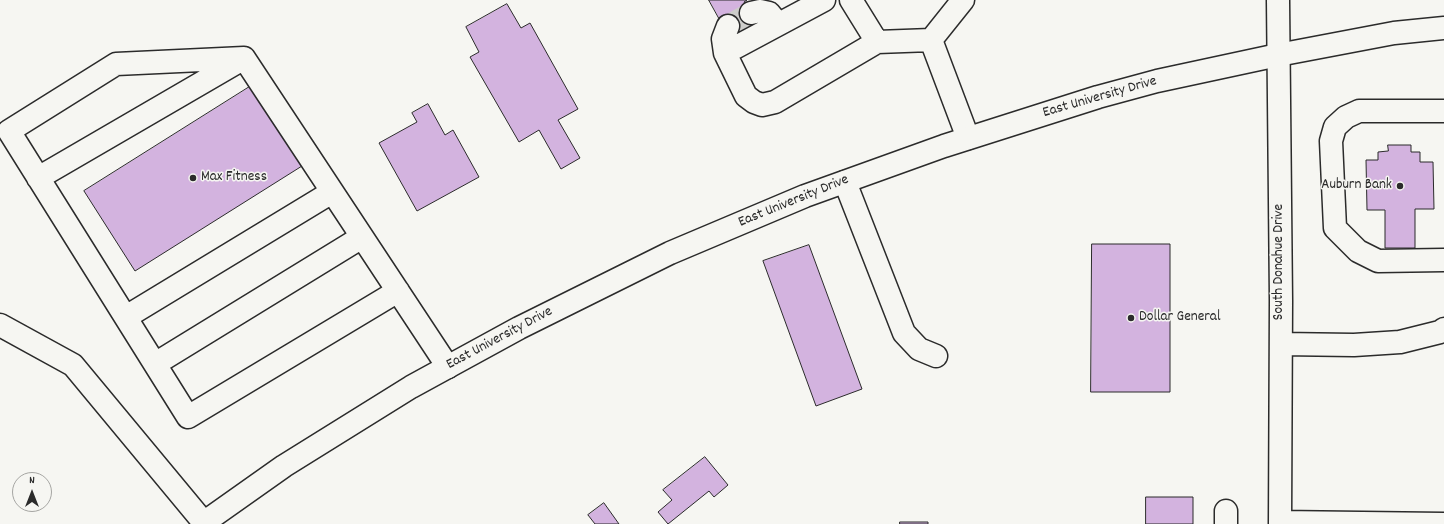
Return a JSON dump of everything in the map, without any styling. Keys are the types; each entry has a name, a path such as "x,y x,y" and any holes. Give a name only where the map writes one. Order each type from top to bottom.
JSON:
{"main road":[{"path":"725,52 824,0"},
{"path":"851,0 877,42"},
{"path":"728,26 722,39 725,52 746,96 754,102 762,105 775,102 877,42 931,40 963,0"},
{"name":"South Donahue Drive","path":"1278,0 1281,344 1280,523"},
{"path":"750,13 760,11 769,13 778,24"},
{"name":"East University Drive","path":"204,524 284,466 410,387 539,318 670,253 805,196 968,138 1098,97 1157,81 1278,55 1394,33 1444,28"},
{"path":"931,40 968,138"},
{"path":"38,178 244,58"},
{"path":"244,58 116,64 9,132 188,416 398,291"},
{"path":"244,58 448,367"},
{"path":"1444,111 1359,111 1346,116 1335,127 1331,140 1335,228 1358,251 1378,261 1444,260"},
{"path":"845,182 904,334 919,349 936,356"},
{"path":"126,318 332,192"},
{"path":"155,364 362,237"},
{"path":"0,325 73,365 204,524"},
{"path":"1281,344 1354,345 1400,342 1440,332 1444,329"},
{"path":"1280,523 1444,524"}],"building":[{"path":"709,0 747,0 744,2 756,23 733,36 722,16 719,18"},
{"path":"507,4 521,28 530,23 578,109 558,120 580,158 561,169 539,130 519,142 470,57 479,52 466,27"},
{"name":"Max Fitness","path":"251,86 302,166 135,271 84,191"},
{"path":"428,104 445,135 453,130 479,177 417,211 379,143 417,122 412,113"},
{"name":"Auburn Bank","path":"1388,145 1411,145 1411,152 1420,152 1420,162 1433,162 1434,209 1415,209 1415,248 1385,248 1385,210 1367,210 1366,160 1378,160 1378,152 1388,151"},
{"name":"Dollar General","path":"1092,244 1170,244 1170,392 1091,392"},
{"path":"809,245 862,389 816,406 763,261"},
{"path":"705,457 728,485 714,497 709,491 668,524 658,512 672,500 663,490"},
{"path":"1146,497 1193,497 1193,524 1146,524"},
{"path":"604,503 619,524 595,524 588,515"},
{"path":"900,522 928,522 928,524 900,524"}],"tunnel":[{"path":"728,26 751,13"}],"place":[{"name":"Max Fitness","path":"193,178"},
{"name":"Auburn Bank","path":"1400,186"},
{"name":"Dollar General","path":"1131,318"}]}
